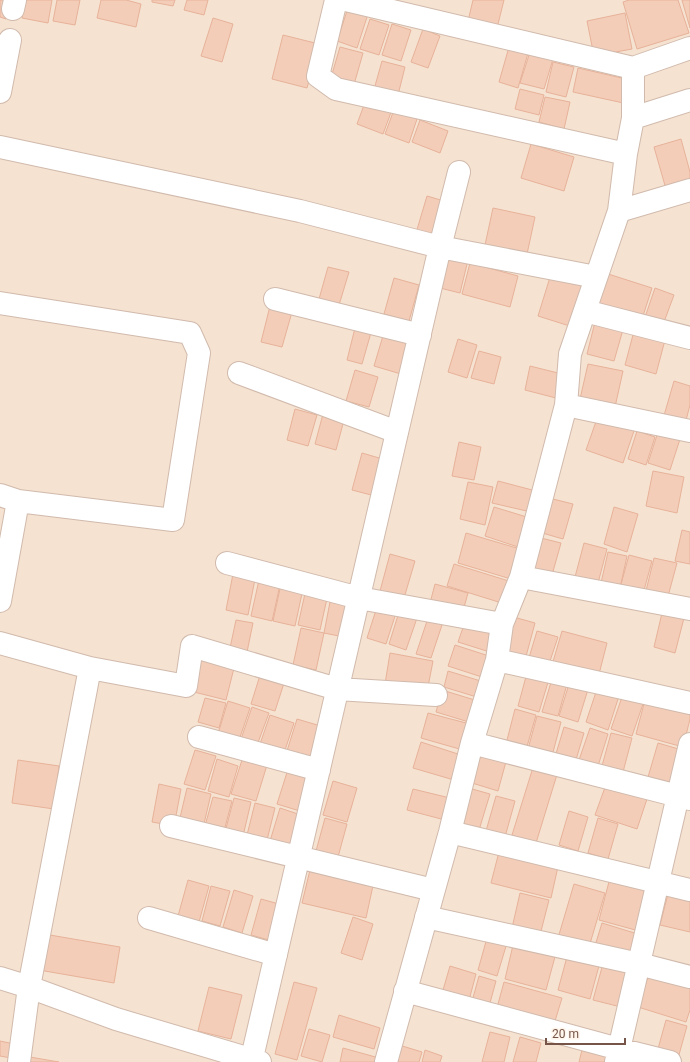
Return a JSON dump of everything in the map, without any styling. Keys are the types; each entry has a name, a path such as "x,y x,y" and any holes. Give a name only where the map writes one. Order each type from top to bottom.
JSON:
{"street":[{"path":"336,0 318,76 336,90 626,154"},
{"path":"346,0 633,68 690,48"},
{"path":"0,92 10,40"},
{"path":"386,1062 450,832 472,743 497,660 502,624 521,577 566,404 570,354 619,211 626,154 633,118 633,68"},
{"path":"633,118 690,100"},
{"path":"0,147 300,211 440,247 596,277"},
{"path":"0,978 116,1019 254,1061 298,857 440,247 459,172"},
{"path":"619,211 690,190"},
{"path":"275,299 420,335"},
{"path":"0,303 190,333 199,352 173,520 9,498 0,601"},
{"path":"585,311 690,338"},
{"path":"239,372 397,432"},
{"path":"566,404 690,431"},
{"path":"227,563 359,598 502,624"},
{"path":"521,577 690,610"},
{"path":"0,643 90,668 186,686 192,646 337,689 436,695"},
{"path":"497,660 690,704"},
{"path":"19,1062 29,987 90,668"},
{"path":"199,737 319,770"},
{"path":"472,743 684,798"},
{"path":"618,1056 658,882 684,798 690,744"},
{"path":"171,826 433,890"},
{"path":"450,832 690,890"},
{"path":"426,917 690,977"},
{"path":"149,918 276,955"},
{"path":"406,992 618,1056 670,1062"}],"shaded area":[{"path":"0,0 690,0 690,1062 0,1062"}],"building":[{"path":"0,0 11,0 6,19 0,17"},
{"path":"25,0 52,0 48,23 22,18"},
{"path":"57,0 80,0 75,25 53,21"},
{"path":"101,0 126,0 141,4 136,27 97,18"},
{"path":"152,0 175,0 173,6 152,2"},
{"path":"187,0 208,0 204,15 184,10"},
{"path":"473,0 504,0 497,28 468,21"},
{"path":"629,0 678,0 689,33 637,49 623,2"},
{"path":"682,0 690,0 690,28"},
{"path":"348,8 368,14 357,48 337,41"},
{"path":"625,13 632,49 594,56 587,21"},
{"path":"213,18 233,24 222,62 201,56"},
{"path":"370,19 389,25 379,55 360,49"},
{"path":"392,24 411,30 401,61 382,55"},
{"path":"423,29 440,36 428,68 411,62"},
{"path":"283,35 319,44 307,88 272,79"},
{"path":"340,47 363,53 353,88 330,81"},
{"path":"509,47 528,53 518,88 499,82"},
{"path":"530,52 553,59 544,89 520,83"},
{"path":"382,61 405,67 397,99 373,93"},
{"path":"553,62 574,67 566,97 546,92"},
{"path":"578,68 626,79 628,104 573,92"},
{"path":"520,89 544,95 539,115 515,109"},
{"path":"367,97 393,107 383,134 357,124"},
{"path":"545,97 570,102 564,129 539,122"},
{"path":"395,107 418,116 409,143 385,134"},
{"path":"420,120 448,131 440,153 412,142"},
{"path":"681,139 690,172 690,183 666,189 654,147"},
{"path":"531,144 574,157 564,191 521,178"},
{"path":"427,196 444,201 434,238 416,233"},
{"path":"493,208 535,217 527,254 485,245"},
{"path":"446,250 469,256 460,293 436,287"},
{"path":"470,263 518,276 510,307 462,294"},
{"path":"328,267 349,272 339,305 319,299"},
{"path":"605,273 652,288 641,322 594,307"},
{"path":"551,274 589,286 576,328 538,316"},
{"path":"394,278 419,285 409,321 384,314"},
{"path":"655,288 674,295 661,330 643,323"},
{"path":"270,306 292,312 282,347 261,342"},
{"path":"596,318 624,326 614,361 587,354"},
{"path":"356,324 372,329 362,364 347,360"},
{"path":"385,329 411,337 401,374 374,366"},
{"path":"634,331 665,340 656,374 625,365"},
{"path":"458,339 477,345 467,378 448,372"},
{"path":"479,351 501,357 494,384 471,378"},
{"path":"588,364 623,371 615,407 580,399"},
{"path":"530,366 562,374 556,398 525,390"},
{"path":"355,370 378,377 369,407 346,401"},
{"path":"674,381 690,386 690,405 685,424 663,419"},
{"path":"295,409 317,415 308,446 287,440"},
{"path":"599,413 636,425 623,463 586,450"},
{"path":"323,414 344,420 336,450 315,444"},
{"path":"659,429 681,436 670,470 648,463"},
{"path":"637,431 655,437 646,465 628,459"},
{"path":"459,442 481,447 474,480 452,476"},
{"path":"362,453 386,460 375,496 352,490"},
{"path":"653,471 684,477 677,513 646,506"},
{"path":"498,481 536,491 531,512 492,503"},
{"path":"468,482 493,487 485,525 460,519"},
{"path":"549,498 573,504 563,539 539,532"},
{"path":"494,507 530,518 521,548 485,536"},
{"path":"614,507 638,514 627,552 604,544"},
{"path":"682,530 690,532 690,564 675,561"},
{"path":"466,533 520,549 511,579 458,563"},
{"path":"537,537 561,543 552,575 528,569"},
{"path":"584,543 607,549 598,583 575,577"},
{"path":"608,552 627,556 620,588 601,583"},
{"path":"390,554 415,561 404,598 380,591"},
{"path":"629,555 652,561 643,594 620,588"},
{"path":"654,558 677,563 667,600 645,595"},
{"path":"454,564 512,582 505,604 447,586"},
{"path":"233,574 255,579 248,615 226,610"},
{"path":"259,580 280,585 272,621 251,616"},
{"path":"281,584 303,589 295,626 273,621"},
{"path":"435,584 468,593 463,611 430,603"},
{"path":"306,589 328,594 320,630 298,625"},
{"path":"330,602 355,607 349,638 324,633"},
{"path":"377,607 396,613 386,644 367,638"},
{"path":"399,612 417,618 406,650 389,644"},
{"path":"662,613 684,618 675,653 654,647"},
{"path":"429,615 444,619 431,658 416,654"},
{"path":"510,616 535,623 525,660 500,654"},
{"path":"466,619 500,630 493,653 458,642"},
{"path":"236,620 253,623 247,652 230,648"},
{"path":"301,628 324,633 316,670 293,665"},
{"path":"537,631 558,637 548,667 528,661"},
{"path":"562,631 607,643 598,678 552,665"},
{"path":"455,645 492,657 485,678 448,666"},
{"path":"200,651 236,660 226,700 190,691"},
{"path":"390,653 433,661 427,692 385,684"},
{"path":"262,669 286,677 275,711 251,704"},
{"path":"448,671 484,682 480,698 444,687"},
{"path":"527,673 549,679 539,712 518,706"},
{"path":"552,679 567,684 558,716 542,712"},
{"path":"570,681 589,686 578,722 559,716"},
{"path":"597,689 619,696 608,730 586,722"},
{"path":"442,690 478,701 472,723 436,712"},
{"path":"623,694 644,701 632,736 611,729"},
{"path":"205,698 226,703 219,728 198,722"},
{"path":"645,700 690,712 690,719 683,747 636,734"},
{"path":"228,701 250,708 238,743 217,737"},
{"path":"252,707 269,713 256,748 240,742"},
{"path":"515,709 536,715 526,750 506,744"},
{"path":"428,713 470,724 463,750 421,738"},
{"path":"270,715 294,723 283,756 259,747"},
{"path":"537,716 561,722 552,756 528,749"},
{"path":"297,719 324,727 314,763 286,754"},
{"path":"564,727 584,733 575,763 555,757"},
{"path":"590,728 608,734 598,766 579,760"},
{"path":"611,733 632,738 623,772 602,766"},
{"path":"421,742 461,755 454,780 413,768"},
{"path":"658,743 682,750 673,784 648,777"},
{"path":"195,750 216,756 205,790 184,784"},
{"path":"482,751 507,758 498,791 472,783"},
{"path":"243,757 267,765 256,801 231,794"},
{"path":"217,759 238,766 229,797 208,791"},
{"path":"18,760 59,766 54,809 12,803"},
{"path":"535,761 559,768 536,843 512,835"},
{"path":"290,763 316,772 303,812 277,804"},
{"path":"608,779 649,793 637,829 595,815"},
{"path":"333,781 357,788 347,822 323,815"},
{"path":"159,784 181,789 174,826 152,822"},
{"path":"465,787 490,794 479,830 455,823"},
{"path":"187,788 211,794 203,828 179,822"},
{"path":"413,789 450,798 445,820 407,810"},
{"path":"496,796 515,801 505,837 486,831"},
{"path":"213,797 232,801 224,831 205,826"},
{"path":"234,798 251,802 243,836 225,832"},
{"path":"255,803 275,808 266,844 246,839"},
{"path":"280,808 307,817 296,849 270,841"},
{"path":"569,811 588,817 578,851 559,845"},
{"path":"325,818 347,824 338,857 316,851"},
{"path":"598,818 618,824 608,859 588,853"},
{"path":"500,848 559,862 551,898 491,883"},
{"path":"311,866 374,881 366,918 302,903"},
{"path":"611,874 651,884 639,931 599,920"},
{"path":"188,880 209,886 199,922 178,916"},
{"path":"574,884 605,893 589,947 558,938"},
{"path":"211,886 230,891 220,926 202,921"},
{"path":"234,890 253,896 242,933 223,927"},
{"path":"669,890 690,895 690,932 660,925"},
{"path":"520,893 549,900 540,935 512,928"},
{"path":"261,899 286,906 276,942 251,935"},
{"path":"353,917 373,924 362,960 341,953"},
{"path":"602,923 641,935 633,961 594,949"},
{"path":"44,934 120,947 114,983 39,970"},
{"path":"487,938 507,943 497,976 478,970"},
{"path":"514,941 556,953 546,990 505,979"},
{"path":"568,953 600,962 590,999 558,990"},
{"path":"604,960 631,967 621,1007 593,1000"},
{"path":"450,966 476,974 468,1004 441,997"},
{"path":"649,974 690,987 690,1010 686,1022 638,1007"},
{"path":"479,976 496,981 488,1010 471,1005"},
{"path":"294,982 317,988 297,1060 275,1054"},
{"path":"504,982 562,998 552,1031 495,1015"},
{"path":"209,987 242,995 231,1039 198,1031"},
{"path":"339,1015 380,1028 374,1049 333,1037"},
{"path":"666,1020 687,1026 677,1062 656,1056"},
{"path":"309,1029 330,1035 322,1062 301,1056"},
{"path":"490,1032 510,1037 504,1062 482,1062"},
{"path":"520,1037 541,1043 536,1062 513,1062"},
{"path":"0,1041 19,1045 16,1059 0,1056"},
{"path":"399,1045 422,1052 419,1062 395,1062"},
{"path":"343,1048 379,1058 378,1062 340,1062"},
{"path":"425,1050 442,1056 440,1062 422,1062"},
{"path":"582,1050 611,1058 609,1062 579,1062"},
{"path":"24,1056 59,1062 23,1062"}]}
